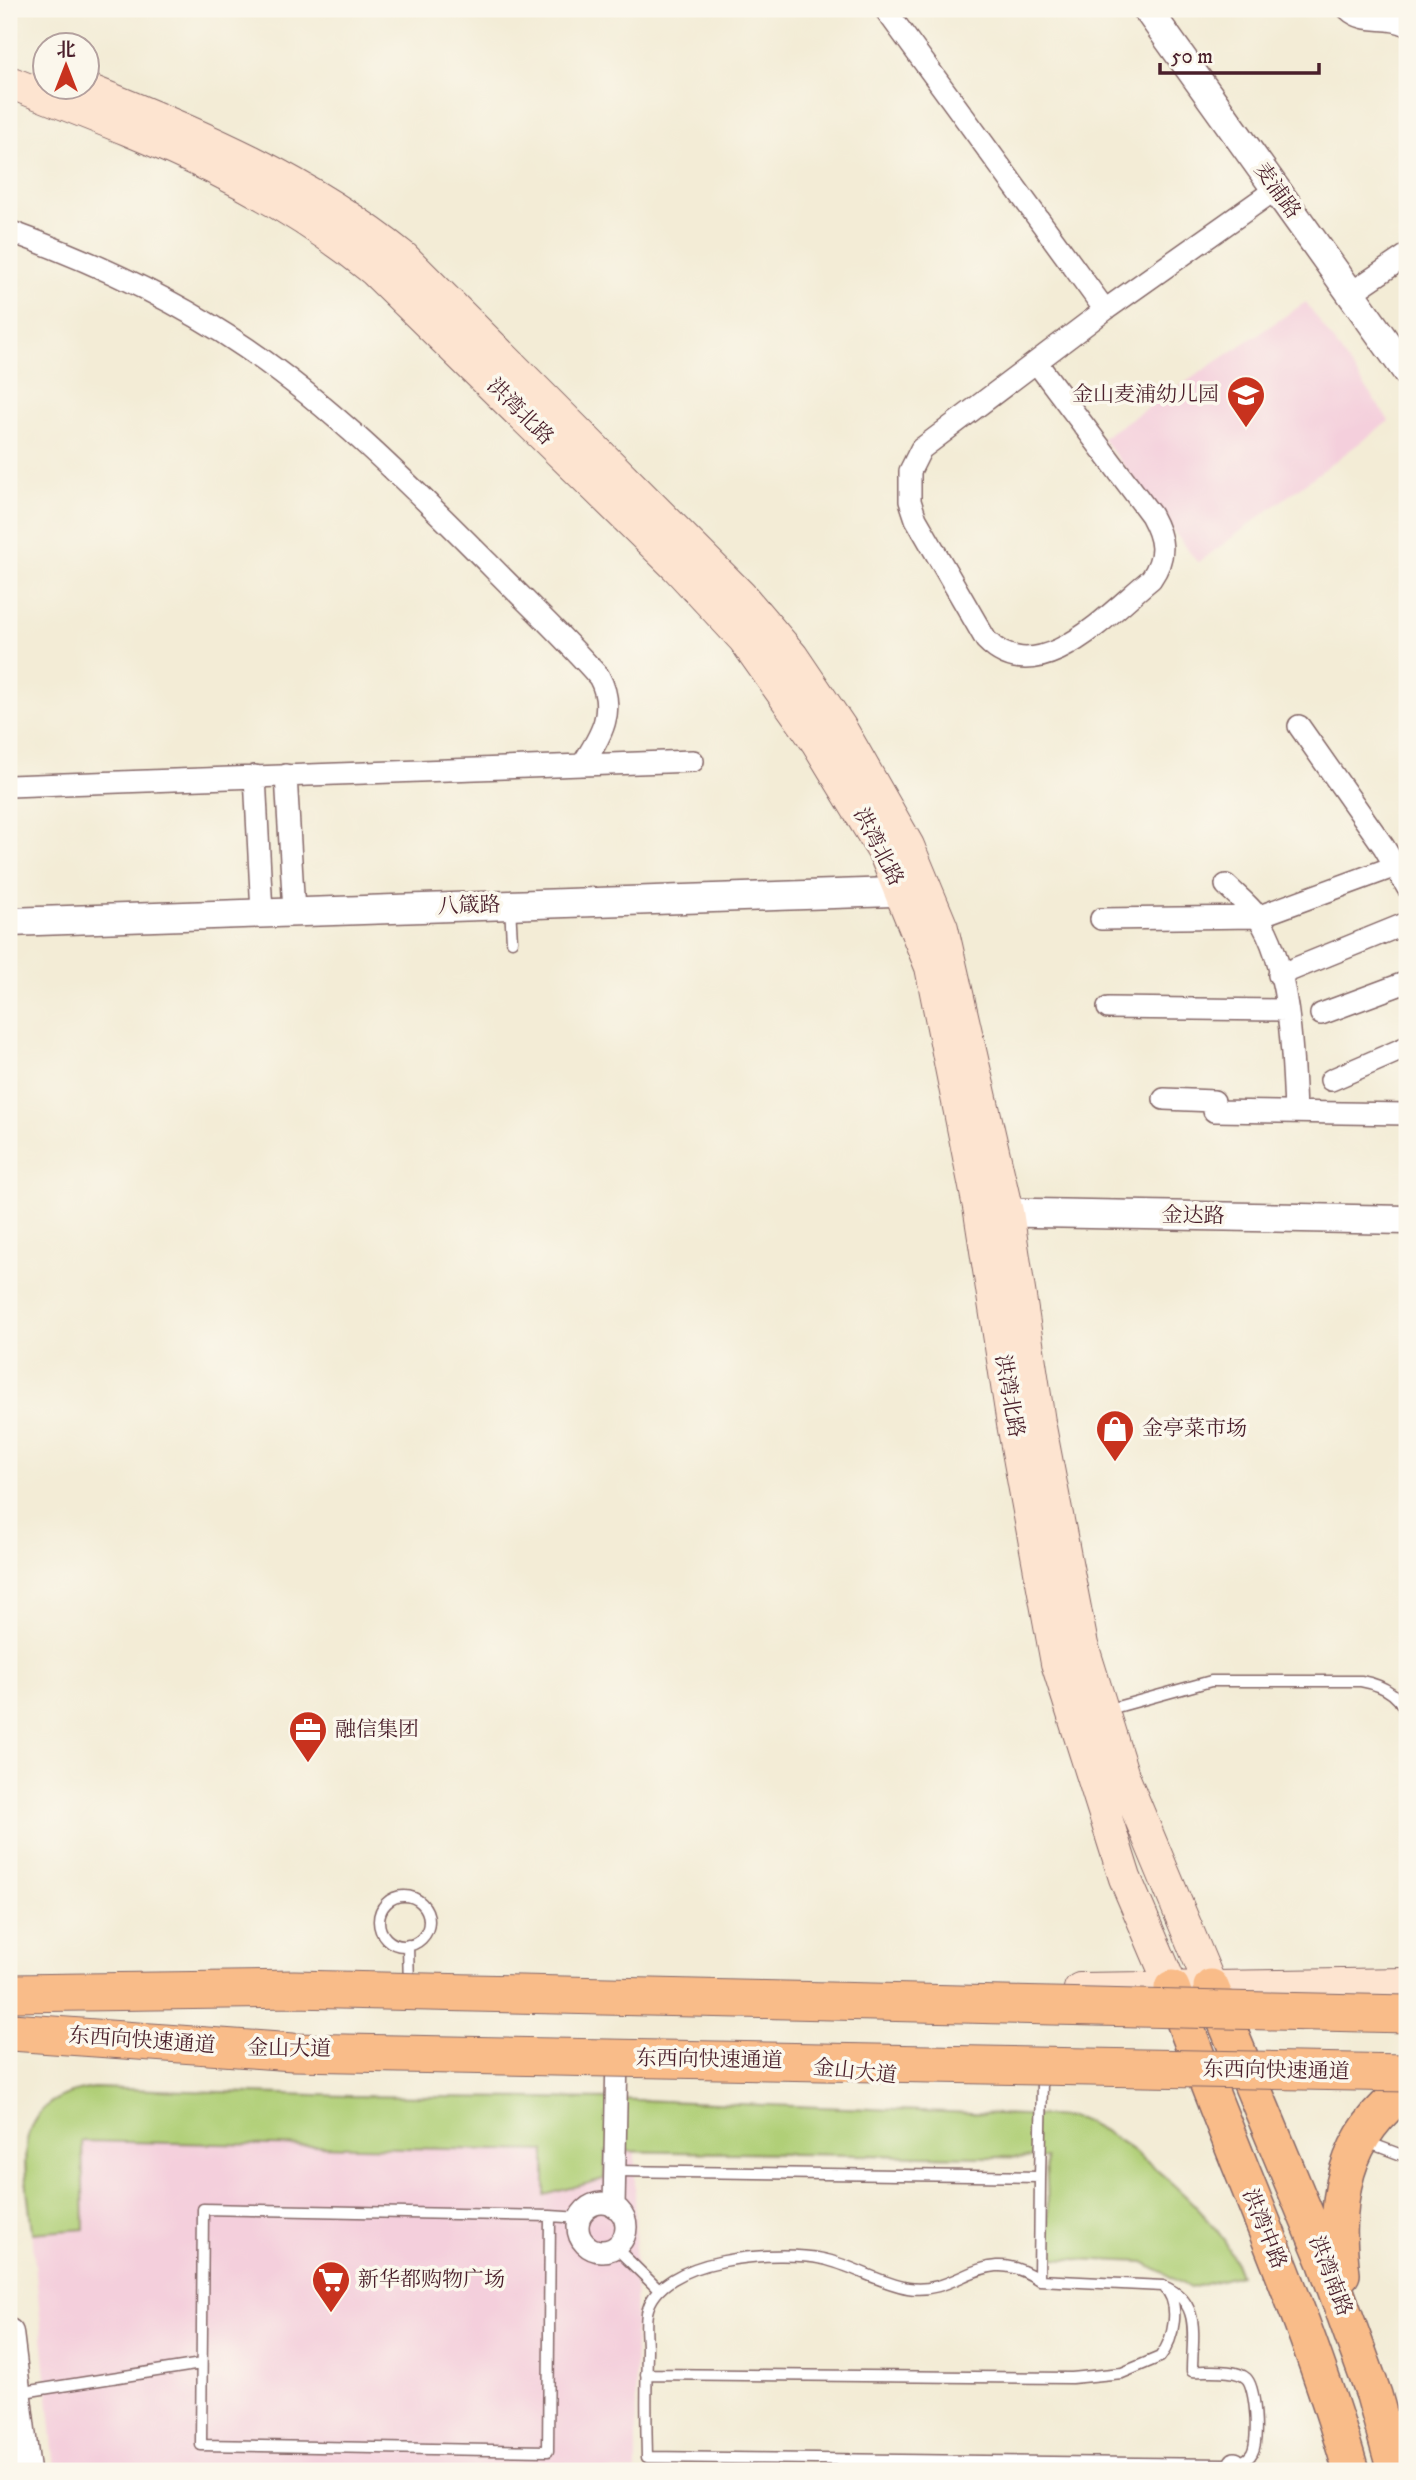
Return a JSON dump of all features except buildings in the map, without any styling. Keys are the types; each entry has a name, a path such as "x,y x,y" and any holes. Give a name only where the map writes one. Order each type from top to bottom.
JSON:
{"highway":[{"name":"东西向快速通道","path":"11,1987 294,1989 1407,2014"},
{"name":"东西向快速通道","path":"10,2039 293,2052 1407,2076"}],"main road":[{"path":"9,59 32,68"},
{"name":"洪湾北路","path":"9,82 158,141 250,185 347,248 401,295 676,566 744,639 796,708 915,891"},
{"name":"洪湾北路","path":"102,96 174,124 279,174 354,220 404,258 655,506 741,596 792,656 840,727 908,846 930,967 993,1212 1045,1600 1087,1715 1142,1827 1211,1987"},
{"name":"洪湾北路","path":"1087,1715 1125,1878 1172,1988"},
{"path":"11,1987 732,1984 970,1989 1407,1984"},
{"name":"洪湾南路","path":"1211,1987 1349,2326 1374,2395 1395,2471"},
{"name":"洪湾中路","path":"1172,1988 1206,2085 1303,2328 1351,2471"},
{"name":"金山大道","path":"10,2039 701,2055 925,2080 1328,2085 1407,2076"},
{"path":"1349,2326 1338,2239 1339,2202 1346,2167 1359,2139 1376,2115 1407,2090"}],"street":[{"path":"885,9 1105,310"},
{"name":"麦浦路","path":"1147,9 1407,372"},
{"path":"1348,9 1360,18 1394,20 1407,25"},
{"path":"1036,362 1151,515 1161,533 1164,549 1160,566 1151,579 1066,647 1049,656 1017,659 995,650 986,640 916,519 910,501 910,471 921,449 1036,362 1105,310 1276,189"},
{"path":"9,231 94,264 183,309 247,349 362,440 447,521 599,677 604,688 607,712 601,737 582,765"},
{"path":"1351,293 1407,255"},
{"path":"1299,726 1396,866 1407,887"},
{"path":"9,786 693,761"},
{"path":"286,775 294,912"},
{"path":"255,776 262,913"},
{"path":"1101,919 1257,917 1396,866"},
{"path":"1226,885 1257,917 1269,942 1287,1010 1294,1062 1295,1112"},
{"name":"八箴路","path":"9,922 915,891"},
{"path":"1279,975 1407,923"},
{"path":"1321,1014 1407,982"},
{"path":"1108,1009 1287,1010"},
{"path":"1331,1080 1407,1047"},
{"path":"1164,1099 1214,1101 1214,1111 1407,1114"},
{"name":"金达路","path":"993,1212 1407,1220"},
{"path":"614,2207 617,2054"},
{"path":"596,2204 614,2207 622,2214 626,2228 621,2242 615,2248 599,2251 584,2243 578,2228 581,2217 596,2204"},
{"path":"9,2333 26,2471"}],"lane":[{"path":"510,904 512,941"},
{"path":"1087,1715 1221,1680 1361,1681 1372,1683 1395,1695 1406,1710 1407,1720"},
{"path":"1395,1695 1407,1695"},
{"path":"399,1897 415,1899 429,1917 422,1938 408,1945 400,1945 385,1937 379,1921 385,1905 399,1897"},
{"path":"408,1945 409,1987"},
{"path":"1039,2280 1042,2083"},
{"path":"1359,2139 1407,2157"},
{"path":"615,2171 1040,2177"},
{"path":"550,2216 548,2451 201,2445 203,2209 550,2216 581,2217"},
{"path":"615,2248 659,2290"},
{"path":"785,2257 820,2258 893,2283 921,2289 941,2285 964,2273 992,2265 1020,2268 1039,2280 1163,2286 1181,2294 1188,2305 1193,2322 1192,2371 1239,2374 1248,2379 1252,2387 1255,2442 1252,2453 1236,2467 647,2457 647,2313 659,2290 682,2275 719,2261 785,2257"},
{"path":"646,2374 1072,2378 1106,2375 1138,2369 1160,2357 1166,2349 1174,2313 1170,2292 1163,2286"},
{"path":"16,2393 201,2364"}],"shaded area":[{"name":"金山麦浦幼儿园","path":"1306,302 1389,421 1198,563 1102,438"},
{"path":"82,2141 545,2151 545,2194 605,2151 635,2152 636,2471 55,2469 32,2233 84,2229"}],"green space":[{"path":"94,2088 348,2096 613,2099 1073,2117 1112,2136 1176,2187 1224,2240 1240,2275 1190,2288 1144,2262 1050,2258 1046,2158 606,2151 604,2179 545,2195 545,2151 82,2141 84,2229 32,2233 25,2161 27,2140 33,2121 46,2106 65,2095"}],"place":[{"name":"金山麦浦幼儿园","path":"1246,429"},
{"name":"金亭菜市场","path":"1115,1463"},
{"name":"融信集团","path":"308,1764"},
{"name":"新华都购物广场","path":"331,2314"}]}
